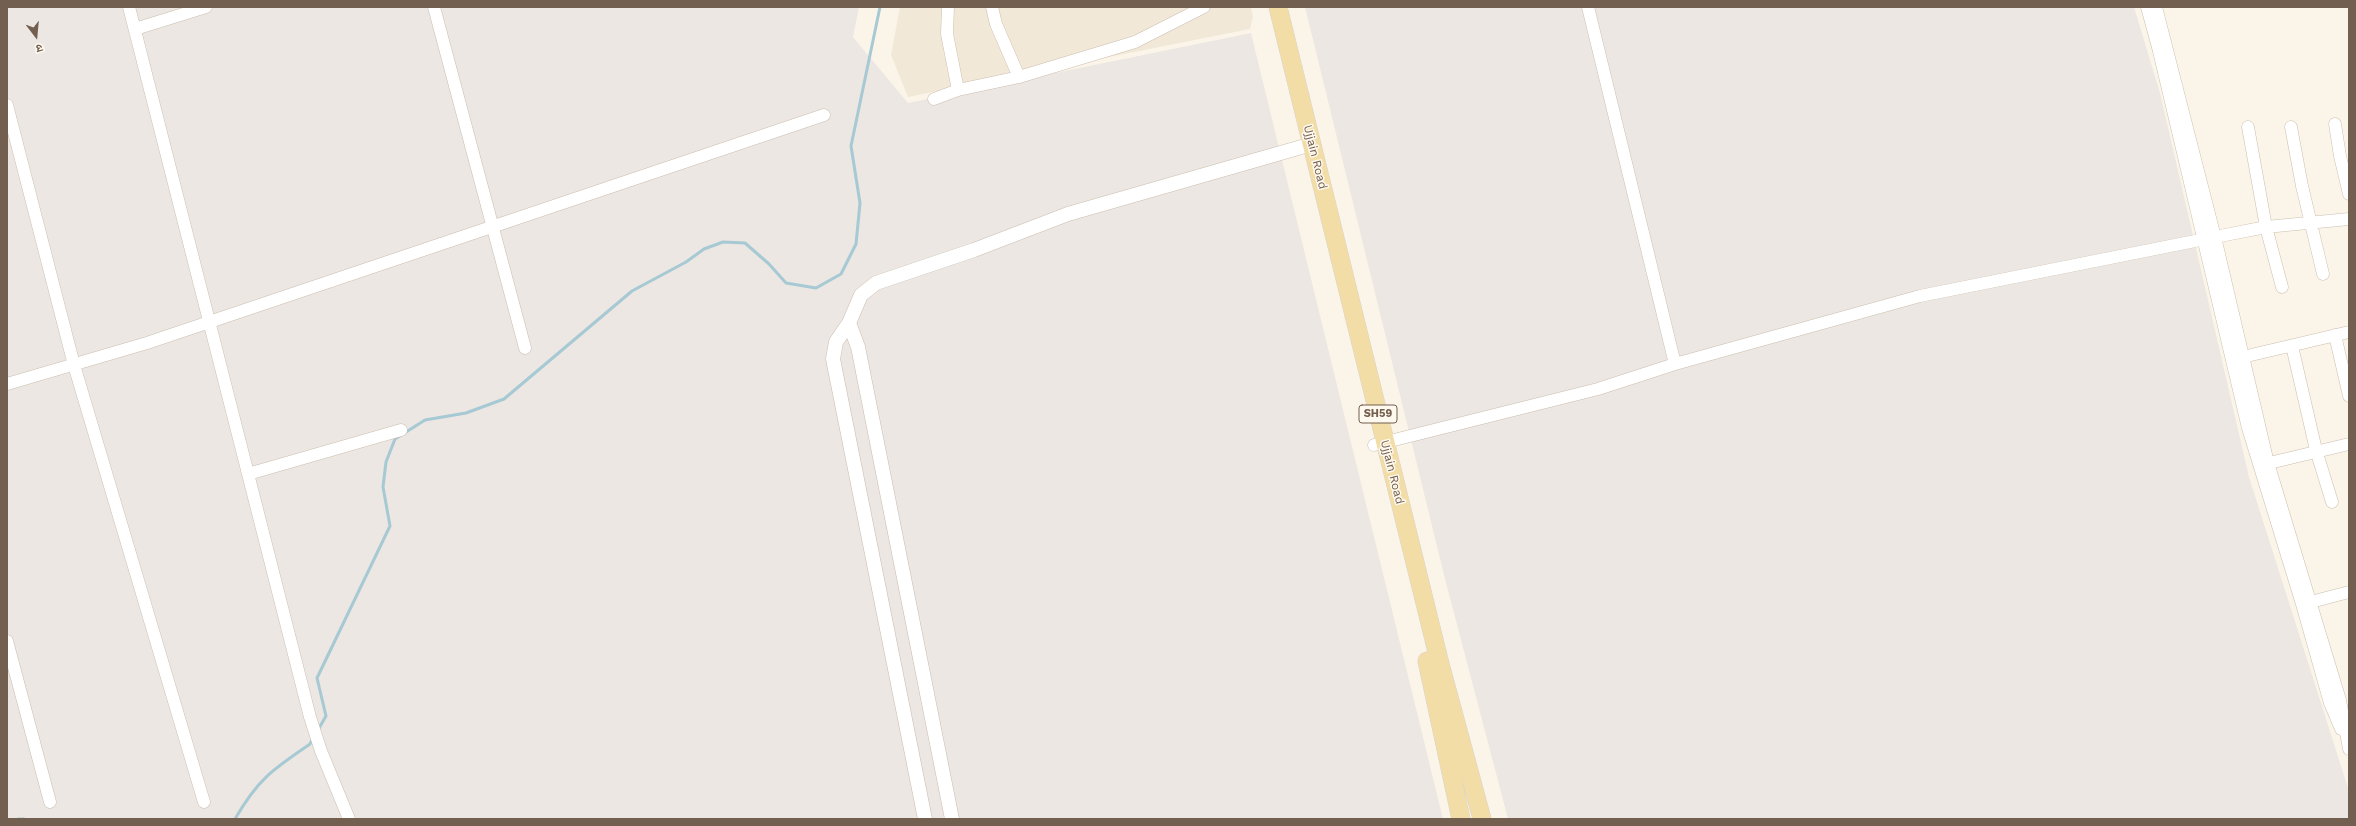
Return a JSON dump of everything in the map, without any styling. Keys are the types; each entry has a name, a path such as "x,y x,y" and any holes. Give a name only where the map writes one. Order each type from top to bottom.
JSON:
{"main road":[{"name":"Ujjain Road","path":"1269,7 1307,146 1379,443 1461,819"},
{"name":"Ujjain Road","path":"1278,7 1307,146"},
{"name":"Ujjain Road","path":"1379,443 1482,819"}],"street":[{"path":"129,7 310,716 321,751 349,819"},
{"path":"135,29 206,7"},
{"path":"434,7 526,348"},
{"path":"948,7 947,34 958,90"},
{"path":"992,7 996,24 1019,77"},
{"path":"934,99 958,90 1019,77 1135,42 1204,7"},
{"path":"1588,7 1675,364"},
{"path":"2147,7 2209,238"},
{"path":"2156,7 2236,358 2263,464 2306,603 2330,703 2347,736"},
{"path":"7,106 74,365 204,802"},
{"path":"7,384 147,344 824,115"},
{"path":"2335,124 2340,156 2349,194"},
{"path":"2248,127 2266,227 2282,287"},
{"path":"2291,127 2323,274"},
{"path":"925,819 833,359 836,342 849,323 861,295 876,283 898,274 974,250 1068,214 1307,146"},
{"path":"1379,443 1598,389 1675,364 1920,296 2266,227 2349,219"},
{"path":"849,323 861,362 952,819"},
{"path":"2236,358 2349,332"},
{"path":"2334,335 2349,396"},
{"path":"2292,346 2316,450 2332,502"},
{"path":"248,474 401,430"},
{"path":"2263,464 2316,450 2349,444"},
{"path":"2306,603 2349,592"},
{"path":"7,641 50,802"}],"shaded area":[{"path":"7,7 859,7 853,37 908,103 1251,33 1443,819 7,819"},
{"path":"900,7 1251,7 1253,17 1250,29 908,97 891,55"},
{"path":"1305,7 2134,7 2160,93 2249,477 2349,791 2349,819 1508,819 1445,579"}],"waterway":[{"path":"318,730 326,716 317,678 390,526 383,487 386,462 395,439 425,420 466,413 504,399 632,291 686,262 704,249 723,242 745,243 769,264 786,283 816,288 841,274 856,244 860,203 851,146 880,7"},
{"path":"235,819 243,805 259,784 276,768 310,744 313,738"},
{"path":"18,819 24,819"}]}
